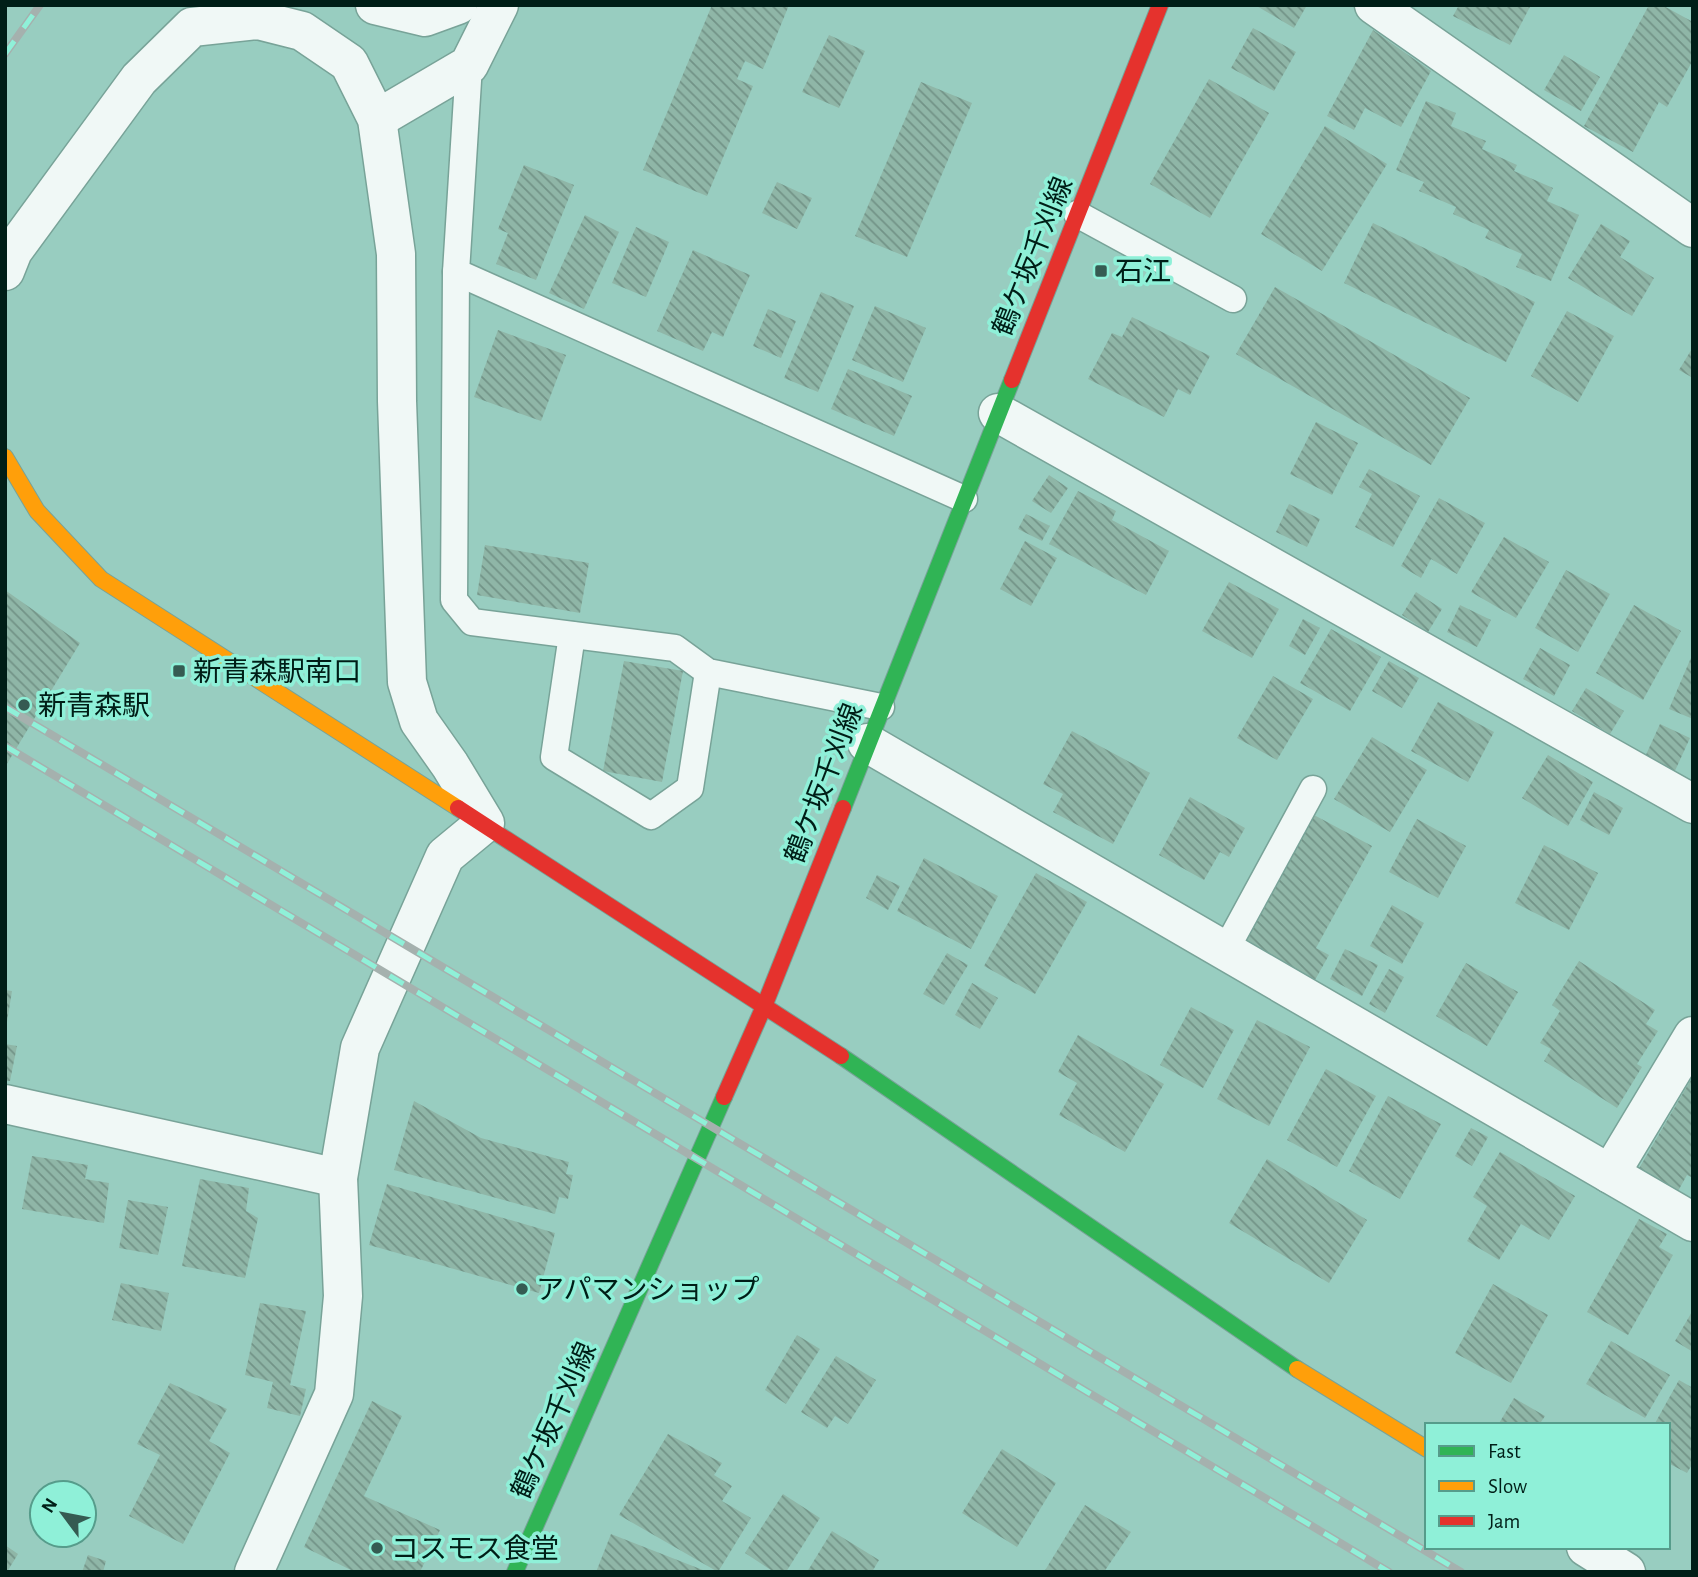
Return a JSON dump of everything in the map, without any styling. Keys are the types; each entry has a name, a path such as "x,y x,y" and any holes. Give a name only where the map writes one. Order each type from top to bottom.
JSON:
{"street":[{"path":"375,5 425,17 458,5"},
{"path":"377,119 469,65 499,5"},
{"name":"鶴ケ坂千刈線","path":"515,1572 765,1004 1160,5"},
{"path":"1374,5 1693,228"},
{"path":"5,271 13,251 138,79 203,16 258,20 302,31 349,63 377,119 396,254 397,401 407,682 419,721 450,765 485,823"},
{"path":"998,414 1693,804"},
{"path":"5,457 37,511 101,579 765,1004 1287,1363 1425,1448"},
{"path":"867,743 1693,1222"},
{"path":"254,1572 334,1394 343,1296 338,1178 360,1048 445,856 485,823"},
{"path":"1610,1174 1693,1037"},
{"path":"5,1104 338,1178"},
{"path":"1589,1549 1626,1572"}],"lane":[{"path":"469,65 456,272 454,600 472,622 675,648 708,672 881,707"},
{"path":"1077,214 1233,299"},
{"path":"456,272 964,499"},
{"path":"572,635 554,757 651,816 690,788 708,672"},
{"path":"1225,951 1313,789"}],"building":[{"path":"712,5 789,5 763,69 745,61 737,79 753,86 707,196 643,170"},
{"path":"1255,5 1307,5 1294,28"},
{"path":"1459,5 1531,5 1510,45 1453,16"},
{"path":"1649,5 1662,5 1693,22 1693,60 1667,107 1659,102 1633,152 1584,126"},
{"path":"1253,28 1296,52 1274,91 1231,68"},
{"path":"1373,30 1431,71 1401,127 1365,108 1354,130 1327,116"},
{"path":"829,35 865,51 839,108 802,92"},
{"path":"1564,55 1600,77 1581,111 1544,90"},
{"path":"1209,79 1269,113 1210,218 1150,184"},
{"path":"921,82 972,103 907,257 855,236"},
{"path":"1426,101 1456,113 1451,126 1486,141 1482,149 1517,165 1514,171 1553,188 1547,201 1579,215 1551,281 1516,267 1522,254 1485,238 1489,230 1453,214 1456,207 1419,191 1424,182 1396,170"},
{"path":"1325,126 1387,164 1322,271 1261,234"},
{"path":"524,165 574,185 536,280 496,264 508,233 498,229"},
{"path":"777,182 812,198 797,229 762,213"},
{"path":"585,215 619,232 584,309 549,293"},
{"path":"1373,223 1535,302 1506,362 1344,283"},
{"path":"1601,224 1630,241 1620,257 1654,278 1632,316 1568,278"},
{"path":"636,227 669,242 646,297 612,283"},
{"path":"693,250 750,275 723,337 712,332 703,351 657,331"},
{"path":"1275,287 1470,398 1431,465 1236,354"},
{"path":"821,292 854,306 818,392 784,378"},
{"path":"875,306 926,328 903,382 852,360"},
{"path":"768,309 796,321 781,358 753,346"},
{"path":"1567,311 1614,336 1578,402 1531,376"},
{"path":"1132,317 1210,356 1190,395 1178,389 1164,417 1088,379 1112,333 1122,337"},
{"path":"498,330 566,355 541,421 474,397"},
{"path":"1693,347 1693,378 1679,370"},
{"path":"848,369 912,396 894,436 831,409"},
{"path":"1316,422 1358,443 1332,495 1290,474"},
{"path":"1369,469 1420,496 1393,547 1355,527 1372,494 1359,487"},
{"path":"1049,475 1068,488 1051,513 1032,501"},
{"path":"1078,491 1116,511 1112,520 1169,551 1146,595 1049,544"},
{"path":"1439,498 1485,523 1457,574 1431,559 1421,578 1401,566"},
{"path":"1289,504 1320,519 1307,547 1276,532"},
{"path":"1026,514 1050,526 1042,541 1018,529"},
{"path":"1504,537 1549,562 1516,618 1471,592"},
{"path":"1025,541 1057,558 1031,606 1000,589"},
{"path":"485,545 589,563 580,613 477,595"},
{"path":"1566,570 1610,594 1578,652 1535,628"},
{"path":"1229,582 1279,609 1252,658 1202,631"},
{"name":"新青森駅","path":"5,590 80,643 5,767"},
{"path":"1416,592 1442,609 1428,632 1402,615"},
{"path":"1460,605 1491,620 1477,647 1447,632"},
{"path":"1634,605 1681,631 1643,700 1596,673"},
{"path":"1303,619 1320,628 1305,655 1289,646"},
{"path":"1331,629 1381,657 1350,711 1300,683"},
{"path":"1540,648 1570,665 1554,696 1523,679"},
{"path":"1693,653 1693,719 1669,709"},
{"path":"624,661 683,671 662,782 603,771"},
{"path":"1389,661 1419,678 1402,708 1372,691"},
{"path":"1273,676 1313,699 1277,760 1237,738"},
{"path":"1586,688 1624,711 1610,734 1572,711"},
{"path":"1438,702 1494,732 1468,782 1411,751"},
{"path":"1660,724 1690,738 1674,773 1644,759"},
{"path":"1072,731 1150,773 1113,844 1053,812 1063,794 1043,784"},
{"path":"1372,737 1427,770 1390,832 1334,799"},
{"path":"1548,755 1593,782 1568,826 1522,798"},
{"path":"1594,792 1623,808 1609,835 1580,820"},
{"path":"1190,797 1245,828 1229,857 1220,852 1204,880 1159,855"},
{"path":"1314,815 1372,846 1316,948 1329,955 1315,980 1245,943"},
{"path":"1417,819 1466,846 1438,898 1389,872"},
{"path":"1544,845 1598,873 1569,930 1515,903"},
{"path":"924,858 998,896 971,949 897,911"},
{"path":"1036,873 1087,902 1035,994 984,966"},
{"path":"877,875 900,886 888,910 866,898"},
{"path":"1392,905 1424,923 1402,964 1370,946"},
{"path":"1345,949 1378,965 1362,996 1330,979"},
{"path":"947,953 968,965 944,1005 923,994"},
{"path":"1579,961 1655,1010 1646,1024 1658,1031 1637,1064 1642,1067 1617,1108 1544,1061 1551,1049 1540,1043 1560,1011 1552,1005"},
{"path":"1466,963 1518,992 1487,1046 1436,1016"},
{"path":"1389,969 1404,977 1385,1013 1369,1004"},
{"path":"972,983 998,998 980,1029 955,1015"},
{"path":"5,990 12,991 7,1022 5,1022"},
{"path":"1191,1007 1234,1030 1203,1088 1160,1065"},
{"path":"1257,1020 1310,1047 1269,1126 1217,1099"},
{"path":"1078,1035 1164,1084 1125,1152 1059,1115 1077,1083 1058,1072"},
{"path":"5,1044 17,1046 10,1081 5,1081"},
{"path":"1326,1069 1376,1096 1337,1167 1287,1140"},
{"path":"1693,1076 1693,1178 1687,1175 1677,1193 1638,1170"},
{"path":"1388,1096 1441,1124 1400,1199 1349,1171"},
{"path":"414,1101 481,1138 569,1162 566,1174 573,1175 568,1199 559,1197 555,1214 394,1170"},
{"path":"1471,1128 1488,1137 1472,1166 1455,1156"},
{"path":"1500,1152 1575,1196 1549,1240 1521,1224 1499,1260 1467,1241 1487,1206 1473,1197"},
{"path":"32,1156 88,1165 85,1179 109,1183 104,1223 22,1209"},
{"path":"1267,1159 1367,1220 1329,1283 1229,1223"},
{"path":"200,1179 249,1188 246,1211 258,1218 245,1278 182,1266"},
{"path":"387,1184 555,1233 539,1293 369,1245"},
{"path":"128,1200 168,1207 158,1255 119,1248"},
{"path":"1639,1219 1667,1234 1659,1247 1673,1255 1628,1335 1587,1312"},
{"path":"121,1283 169,1293 161,1331 112,1320"},
{"path":"1493,1284 1548,1315 1511,1383 1455,1353"},
{"path":"260,1303 306,1311 290,1385 306,1389 300,1416 267,1408 273,1382 245,1375"},
{"path":"1693,1310 1693,1352 1675,1341"},
{"path":"797,1335 820,1349 786,1404 765,1390"},
{"path":"1611,1341 1670,1375 1645,1418 1586,1384"},
{"path":"836,1356 876,1380 848,1424 835,1416 827,1428 801,1412"},
{"path":"1679,1380 1693,1388 1693,1463 1687,1473 1670,1464 1670,1423 1655,1423"},
{"path":"170,1383 227,1409 209,1441 230,1453 183,1544 129,1516 160,1455 137,1444"},
{"path":"1514,1398 1545,1416 1540,1423 1499,1423"},
{"path":"372,1401 402,1416 364,1496 440,1530 420,1572 355,1572 304,1547"},
{"path":"668,1434 722,1463 714,1475 732,1486 722,1501 751,1518 718,1572 619,1515"},
{"path":"1002,1449 1056,1483 1017,1547 962,1513"},
{"path":"783,1494 820,1518 786,1572 774,1572 745,1553"},
{"path":"1085,1505 1131,1532 1104,1572 1044,1572"},
{"path":"832,1531 879,1560 872,1572 807,1572"},
{"path":"611,1534 708,1572 596,1572"},
{"path":"5,1545 18,1554 7,1572 5,1572"},
{"path":"88,1555 106,1561 103,1572 82,1572"}],"railway":[{"path":"5,54 40,5"},
{"path":"5,707 1461,1572"},
{"path":"5,746 1389,1572"}],"traffic: fast":[{"path":"843,808 1012,380"},
{"path":"841,1056 1297,1369"},
{"path":"515,1572 724,1097"}],"traffic: slow":[{"path":"5,457 37,511 101,579 458,808"},
{"path":"1297,1369 1425,1448"}],"traffic: jam":[{"path":"1012,380 1160,5"},
{"path":"458,808 841,1056"},
{"path":"724,1097 765,1004 843,808"}],"place":[{"name":"石江","path":"1101,271"},
{"name":"新青森駅南口","path":"179,671"},
{"name":"新青森駅","path":"24,705"},
{"name":"アパマンショップ","path":"522,1289"},
{"name":"コスモス食堂","path":"377,1548"}]}
